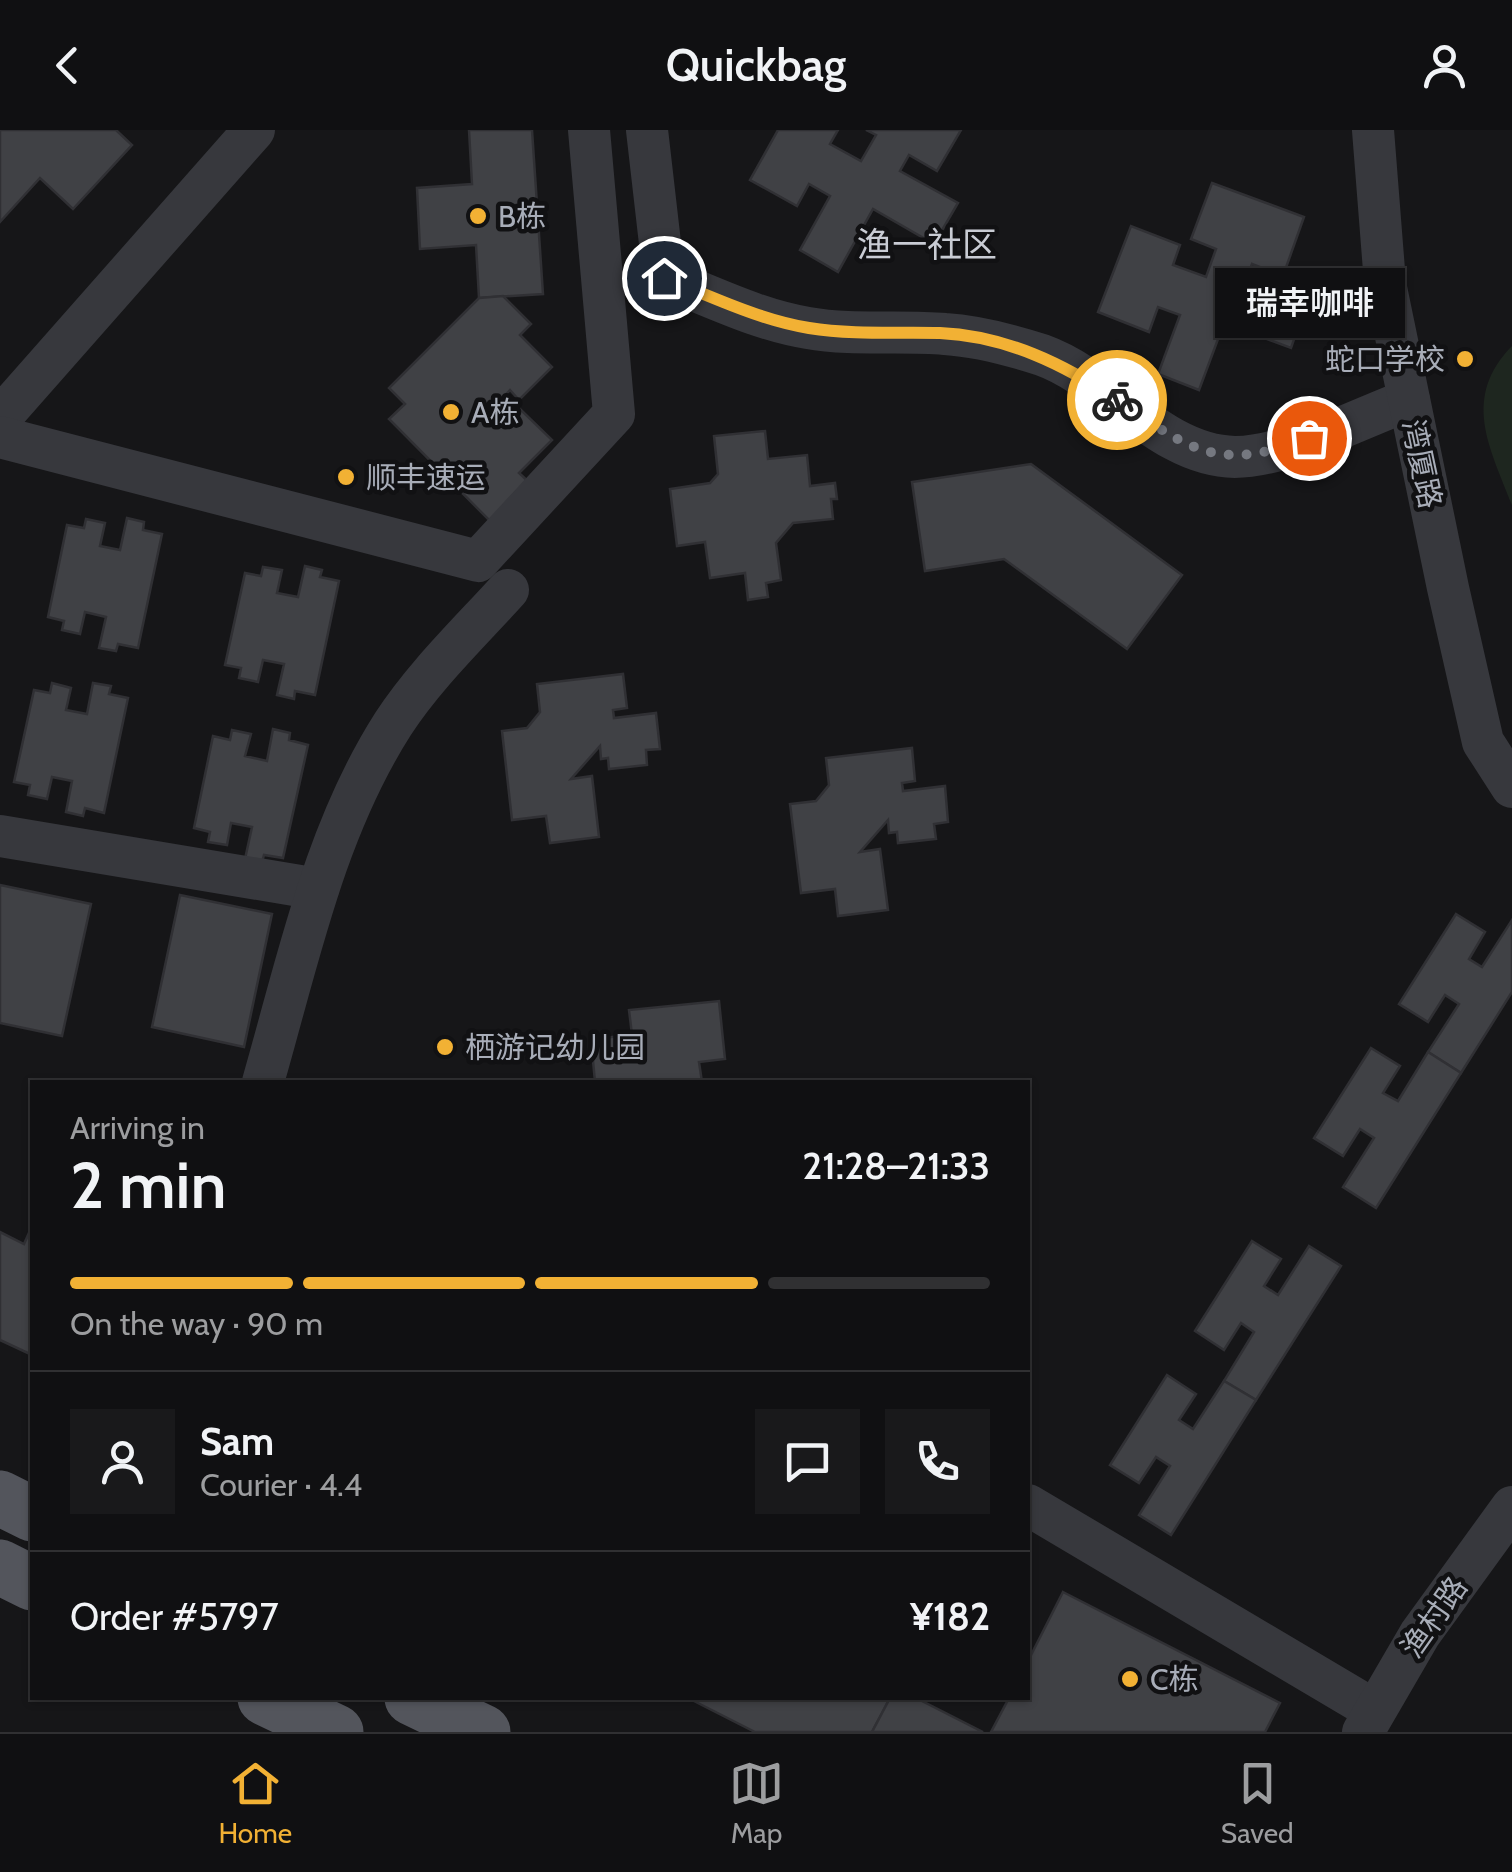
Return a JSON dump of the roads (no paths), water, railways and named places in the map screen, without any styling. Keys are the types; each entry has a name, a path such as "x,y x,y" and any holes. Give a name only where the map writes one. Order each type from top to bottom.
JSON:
{"main road":[{"path":"0,1498 30,1513"},
{"path":"0,1567 30,1582"},
{"path":"269,1700 336,1732"},
{"path":"416,1700 483,1732"}],"street":[{"path":"0,418 254,130"},
{"path":"0,438 478,561 614,414 589,130"},
{"path":"647,130 664,278 770,319 808,328 945,334 996,342 1045,356 1090,380 1174,438 1208,454 1238,457 1276,451 1408,400"},
{"name":"湾厦路","path":"1373,130 1384,284 1408,400 1483,742 1512,787"},
{"path":"264,1080 318,889 349,807 395,722 508,590"},
{"path":"0,836 318,889"},
{"path":"1030,1506 1368,1721"},
{"name":"渔村路","path":"1368,1721 1420,1634 1512,1507"}],"place":[{"name":"B栋","path":"478,216"},
{"name":"蛇口学校","path":"1465,359"},
{"name":"A栋","path":"451,412"},
{"name":"瑞幸咖啡","path":"1309,438"},
{"name":"顺丰速运","path":"346,477"},
{"name":"栖游记幼儿园","path":"445,1047"},
{"name":"C栋","path":"1130,1679"}],"district":[{"name":"渔一社区","path":"927,244"}]}
